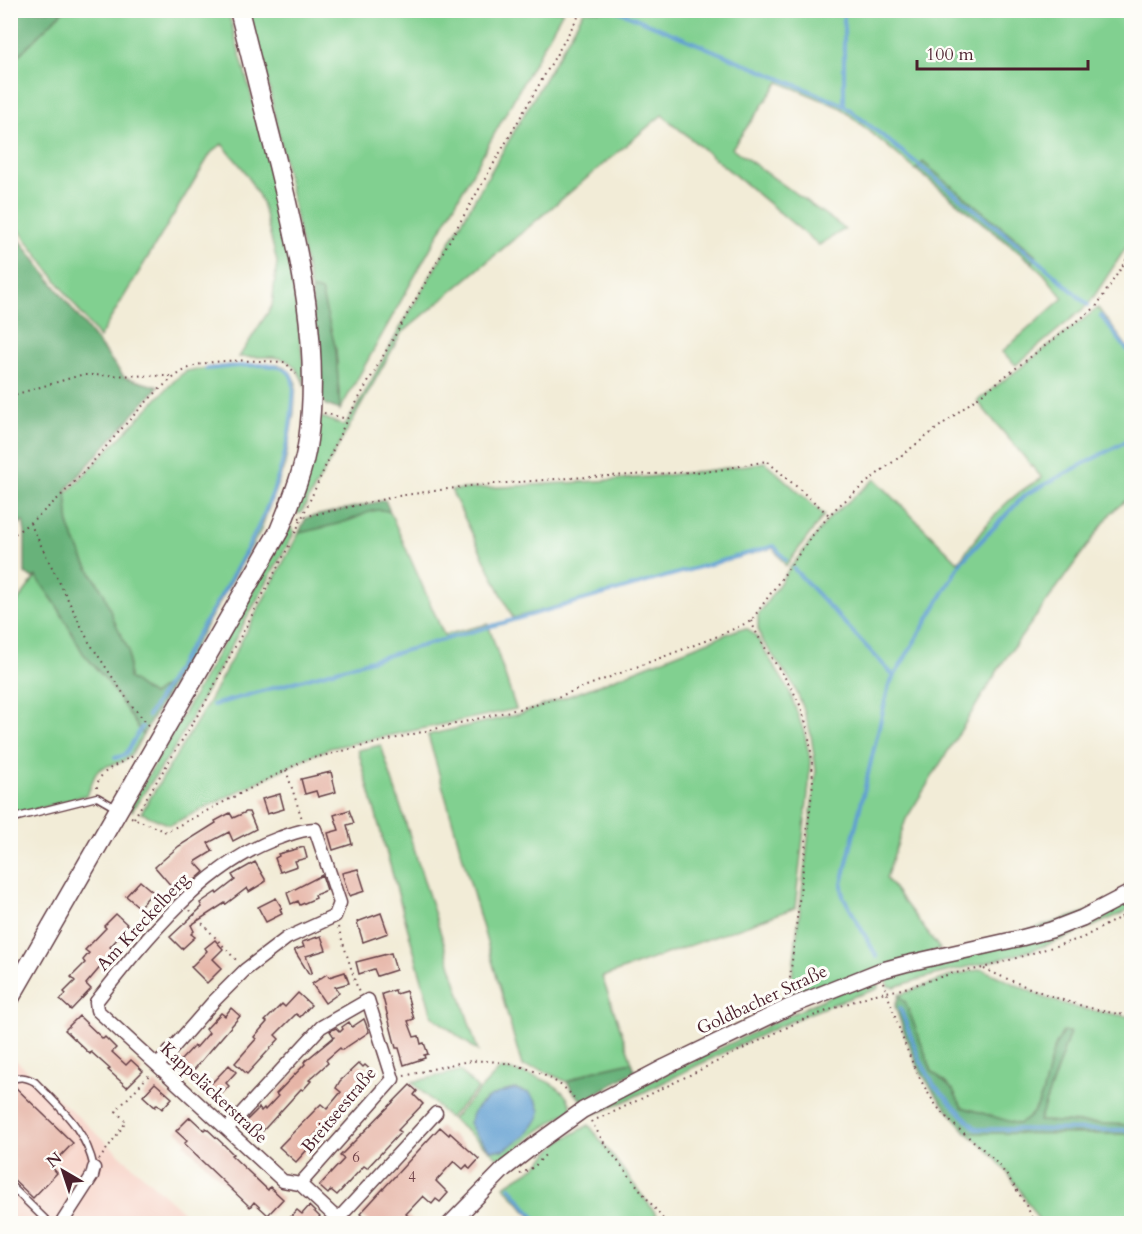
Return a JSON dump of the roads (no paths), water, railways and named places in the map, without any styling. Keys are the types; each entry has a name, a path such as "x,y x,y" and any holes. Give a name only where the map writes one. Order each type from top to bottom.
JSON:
{"main road":[{"path":"10,998 279,531 301,473 312,410 313,372 310,327 300,263 285,193 239,10"}],"street":[{"name":"Am Kreckelberg","path":"96,1002 119,972 182,902 214,873 263,844 305,829 315,829 340,903 335,916 287,938 245,969 158,1065"},
{"name":"Goldbacher Straße","path":"450,1224 505,1168 540,1140 587,1116 665,1067 789,1007 879,971 1051,930 1082,918 1131,892"},
{"name":"Breitseestraße","path":"227,1129 321,1027 368,1000 393,1079 300,1184"},
{"name":"Kappeläckerstraße","path":"96,1002 97,1010 283,1181 300,1184 340,1221"},
{"path":"340,1221 436,1113"},
{"path":"61,1224 92,1176 94,1168"}],"lane":[{"path":"10,819 97,797 118,809"},
{"path":"10,1080 17,1077 35,1082 78,1127 89,1148 94,1168"},
{"path":"10,1185 50,1224"}],"water":[{"path":"515,1089 529,1093 537,1102 540,1111 539,1118 525,1136 504,1150 491,1150 476,1135 469,1123 472,1115 486,1099"}],"waterway":[{"path":"616,10 844,105 1040,262 1088,305"},
{"path":"844,10 844,105"},
{"path":"1101,316 1132,356"},
{"path":"148,716 250,544 273,493 288,439 294,391 290,374 284,369 264,365 206,369"},
{"path":"877,957 843,896 842,884 889,685 962,561 1025,495 1132,438"},
{"path":"213,705 774,546 786,560"},
{"path":"794,569 894,676"},
{"path":"115,758 125,755 142,727"},
{"path":"900,1008 920,1060 934,1085 976,1129 1132,1130"},
{"path":"510,1187 539,1224"}]}
